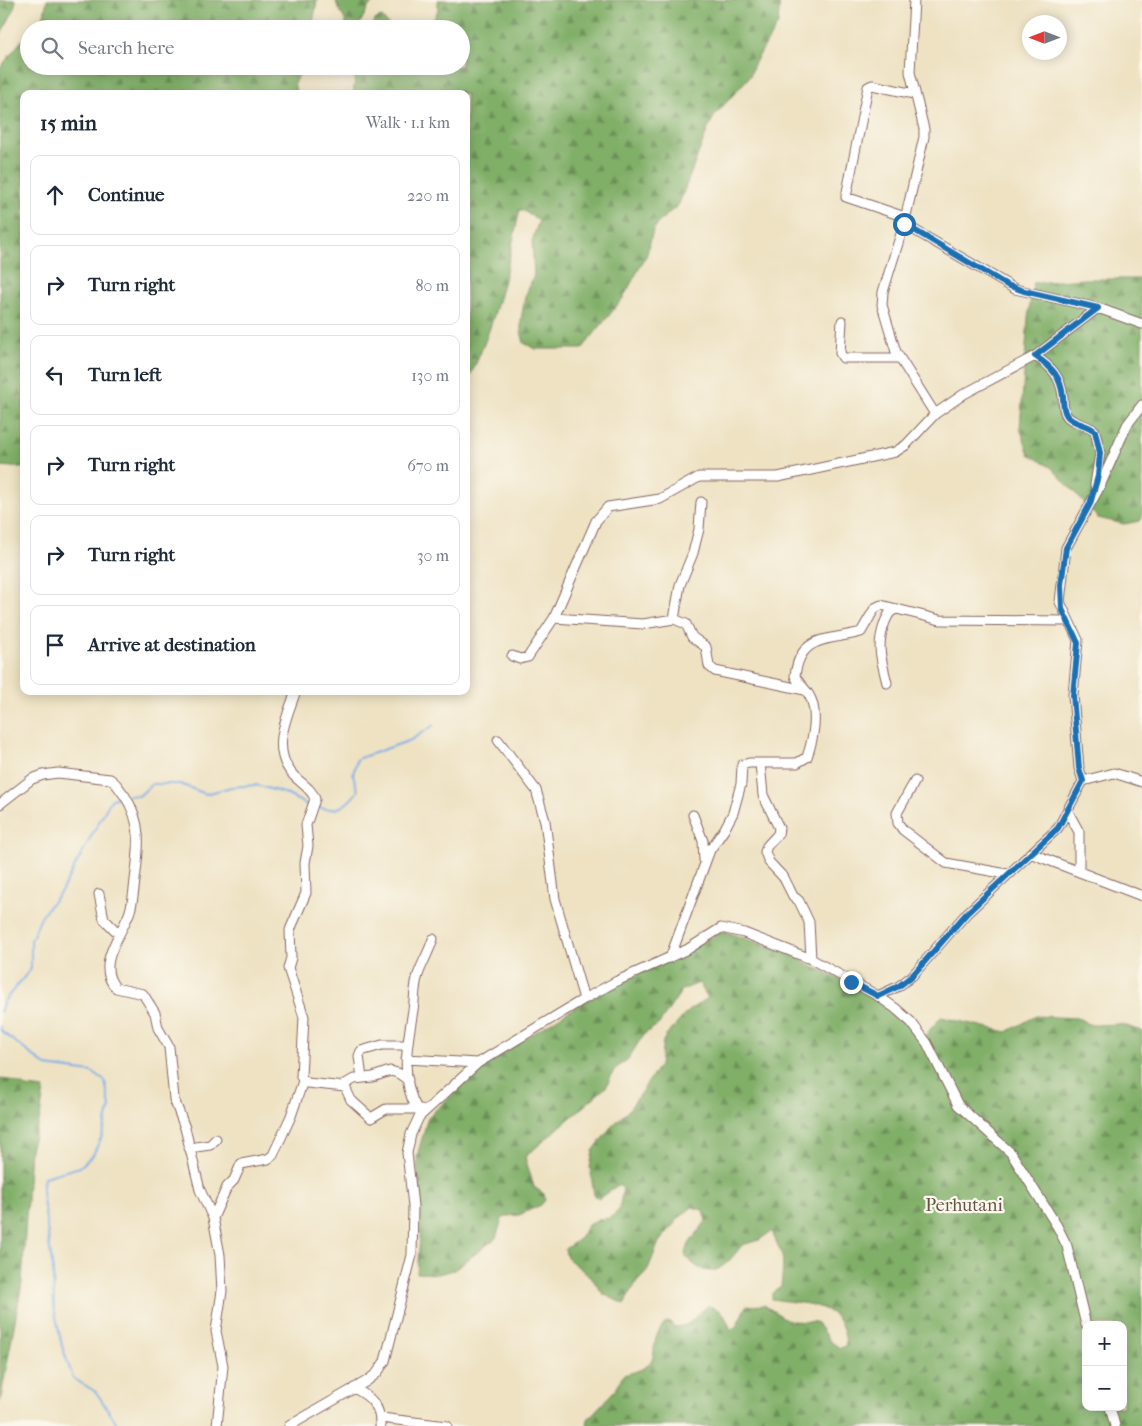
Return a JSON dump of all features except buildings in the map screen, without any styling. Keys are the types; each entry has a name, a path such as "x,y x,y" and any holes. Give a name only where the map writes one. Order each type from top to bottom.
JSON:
{"street":[{"path":"914,0 909,61 914,94 924,129 924,137 904,221 882,298 883,311 899,358 936,414"},
{"path":"914,94 872,85 868,87 846,197 904,221 1007,285 1024,291 1098,308 1142,324"},
{"path":"512,656 520,659 528,658 554,618 596,521 608,507 660,499 699,477 778,477 895,452 906,445 936,414 964,394 1035,356 1098,308"},
{"path":"842,321 840,353 843,358 899,358"},
{"path":"1035,356 1045,362 1058,376 1061,383 1065,414 1069,418 1095,431 1100,453 1098,476 1090,504"},
{"path":"878,996 899,986 912,976 957,923 1058,828 1083,781 1079,768 1073,695 1078,643 1060,602 1064,558 1066,548 1090,504 1127,425 1142,405"},
{"path":"674,619 680,585 693,553 699,529 701,502"},
{"path":"670,958 710,850 724,830 732,812 741,784 742,765 760,763 797,764 804,760 809,750 814,716 812,701 806,690 796,679 795,674 800,654 806,647 812,643 861,632 877,606 898,608 940,620 1068,621"},
{"path":"887,683 879,650 879,640 888,614 898,608"},
{"path":"554,618 643,624 674,619 686,624 692,637 706,647 709,666 715,671 806,690"},
{"path":"213,1218 227,1187 234,1180 241,1164 268,1158 273,1154 291,1116 303,1081 301,1070 304,1017 288,968 291,958 290,930 306,893 305,863 308,846 306,825 313,807 314,795 289,769 282,754 283,729 295,695"},
{"path":"498,740 536,790 545,821 556,900 584,999"},
{"path":"760,763 762,795 779,828 778,834 767,846 765,852 772,866 784,878 793,896 799,901 809,922 811,959"},
{"path":"1083,781 1114,773 1142,782"},
{"path":"0,804 32,779 51,774 103,777 116,783 137,820 139,847 132,906 118,933 108,965 110,978 120,990 142,994 155,1013 158,1028 168,1047 172,1089 185,1128 200,1190 213,1218 222,1282 216,1331 223,1366 217,1426"},
{"path":"915,781 897,813 898,823 903,830 946,863 1007,874"},
{"path":"1068,812 1078,832 1080,871"},
{"path":"693,815 703,841 704,865"},
{"path":"1030,853 1142,896"},
{"path":"99,894 104,919 118,933"},
{"path":"289,1426 377,1373 387,1355 393,1323 412,1255 413,1206 408,1167 408,1144 422,1109 478,1063 584,999 694,946 715,930 728,928 811,959 878,996 904,1014 920,1033 958,1105 999,1140 1024,1171 1035,1194 1062,1235 1085,1321"},
{"path":"422,1109 408,1080 406,1059 417,976 433,939"},
{"path":"362,1078 359,1056 361,1051 382,1045 407,1045"},
{"path":"406,1059 478,1063"},
{"path":"342,1086 350,1080 373,1077 390,1071 398,1073 408,1080"},
{"path":"303,1081 342,1086 347,1089 353,1102 371,1118 386,1109 422,1109"},
{"path":"189,1148 210,1145 216,1139"},
{"path":"354,1388 372,1399 379,1409 380,1422 447,1426"},
{"path":"1111,1411 1115,1426"}],"green space":[{"path":"0,0 16,0 13,12 0,36"},
{"path":"47,0 317,0 314,20 43,20"},
{"path":"336,0 376,0 369,6 362,20 344,20"},
{"path":"438,0 780,0 778,24 754,64 750,76 715,115 679,204 653,230 647,254 623,298 582,349 535,349 524,343 521,320 525,297 534,275 532,241 539,220 520,209 499,298 485,342 470,376 470,90 354,90 356,75 470,75 470,20 433,20 438,10"},
{"path":"382,17 384,20 375,20"},
{"path":"20,43 20,75 299,75 294,83 296,90 20,90 20,468 0,466 0,68"},
{"path":"1084,279 1142,279 1142,519 1140,521 1124,524 1098,518 1052,468 1029,454 1020,428 1028,318 1033,283"},
{"name":"Perhutani","path":"724,931 787,953 847,983 901,1015 921,1040 941,1017 1007,1032 1036,1016 1078,1018 1091,1025 1120,1024 1142,1031 1142,1426 587,1426 588,1419 616,1389 623,1375 638,1371 647,1366 652,1360 656,1339 666,1322 671,1323 675,1327 686,1325 708,1306 718,1309 723,1314 731,1330 736,1327 746,1306 764,1305 789,1321 816,1322 830,1341 840,1348 846,1346 844,1331 839,1321 822,1308 772,1299 772,1293 781,1287 783,1263 782,1254 772,1231 759,1240 742,1245 729,1261 716,1270 709,1271 694,1264 685,1256 689,1244 706,1221 703,1210 692,1207 679,1218 659,1242 648,1269 636,1283 624,1304 603,1294 591,1277 567,1258 565,1249 579,1239 588,1225 598,1219 610,1218 619,1210 623,1188 618,1185 598,1199 594,1195 590,1168 593,1151 611,1127 628,1111 660,1065 663,1041 666,1036 689,1010 708,998 699,983 682,990 659,1024 644,1034 628,1059 614,1070 606,1087 525,1157 534,1187 544,1194 545,1200 541,1205 519,1215 507,1216 502,1219 496,1238 454,1270 438,1274 417,1273 421,1224 417,1156 428,1117 466,1082 515,1045 580,1004"},
{"path":"0,1079 10,1080 27,1087 44,1089 40,1118 30,1149 22,1283 0,1402"}],"waterway":[{"path":"316,807 336,809 345,805 353,797 358,791 353,775 357,759 411,740 434,725"},
{"path":"128,795 139,796 152,784 180,784 206,794 231,787 256,785 284,793 309,806"},
{"path":"0,1012 4,1001 31,969 31,940 42,915 62,890 111,800 121,795"},
{"path":"0,1027 1,1031 46,1066 92,1072 105,1081 110,1107 102,1136 93,1155 80,1167 44,1177 42,1192 53,1271 54,1307 62,1346 73,1378 96,1392 116,1422 115,1426"}],"route":[{"path":"851,982 878,996 899,986 912,976 967,913 1058,828 1083,781 1079,768 1073,695 1078,643 1060,602 1066,548 1090,504 1098,476 1100,453 1095,431 1089,426 1073,421 1065,414 1061,383 1058,376 1045,362 1035,356 1098,308 1015,289 904,224"}]}
